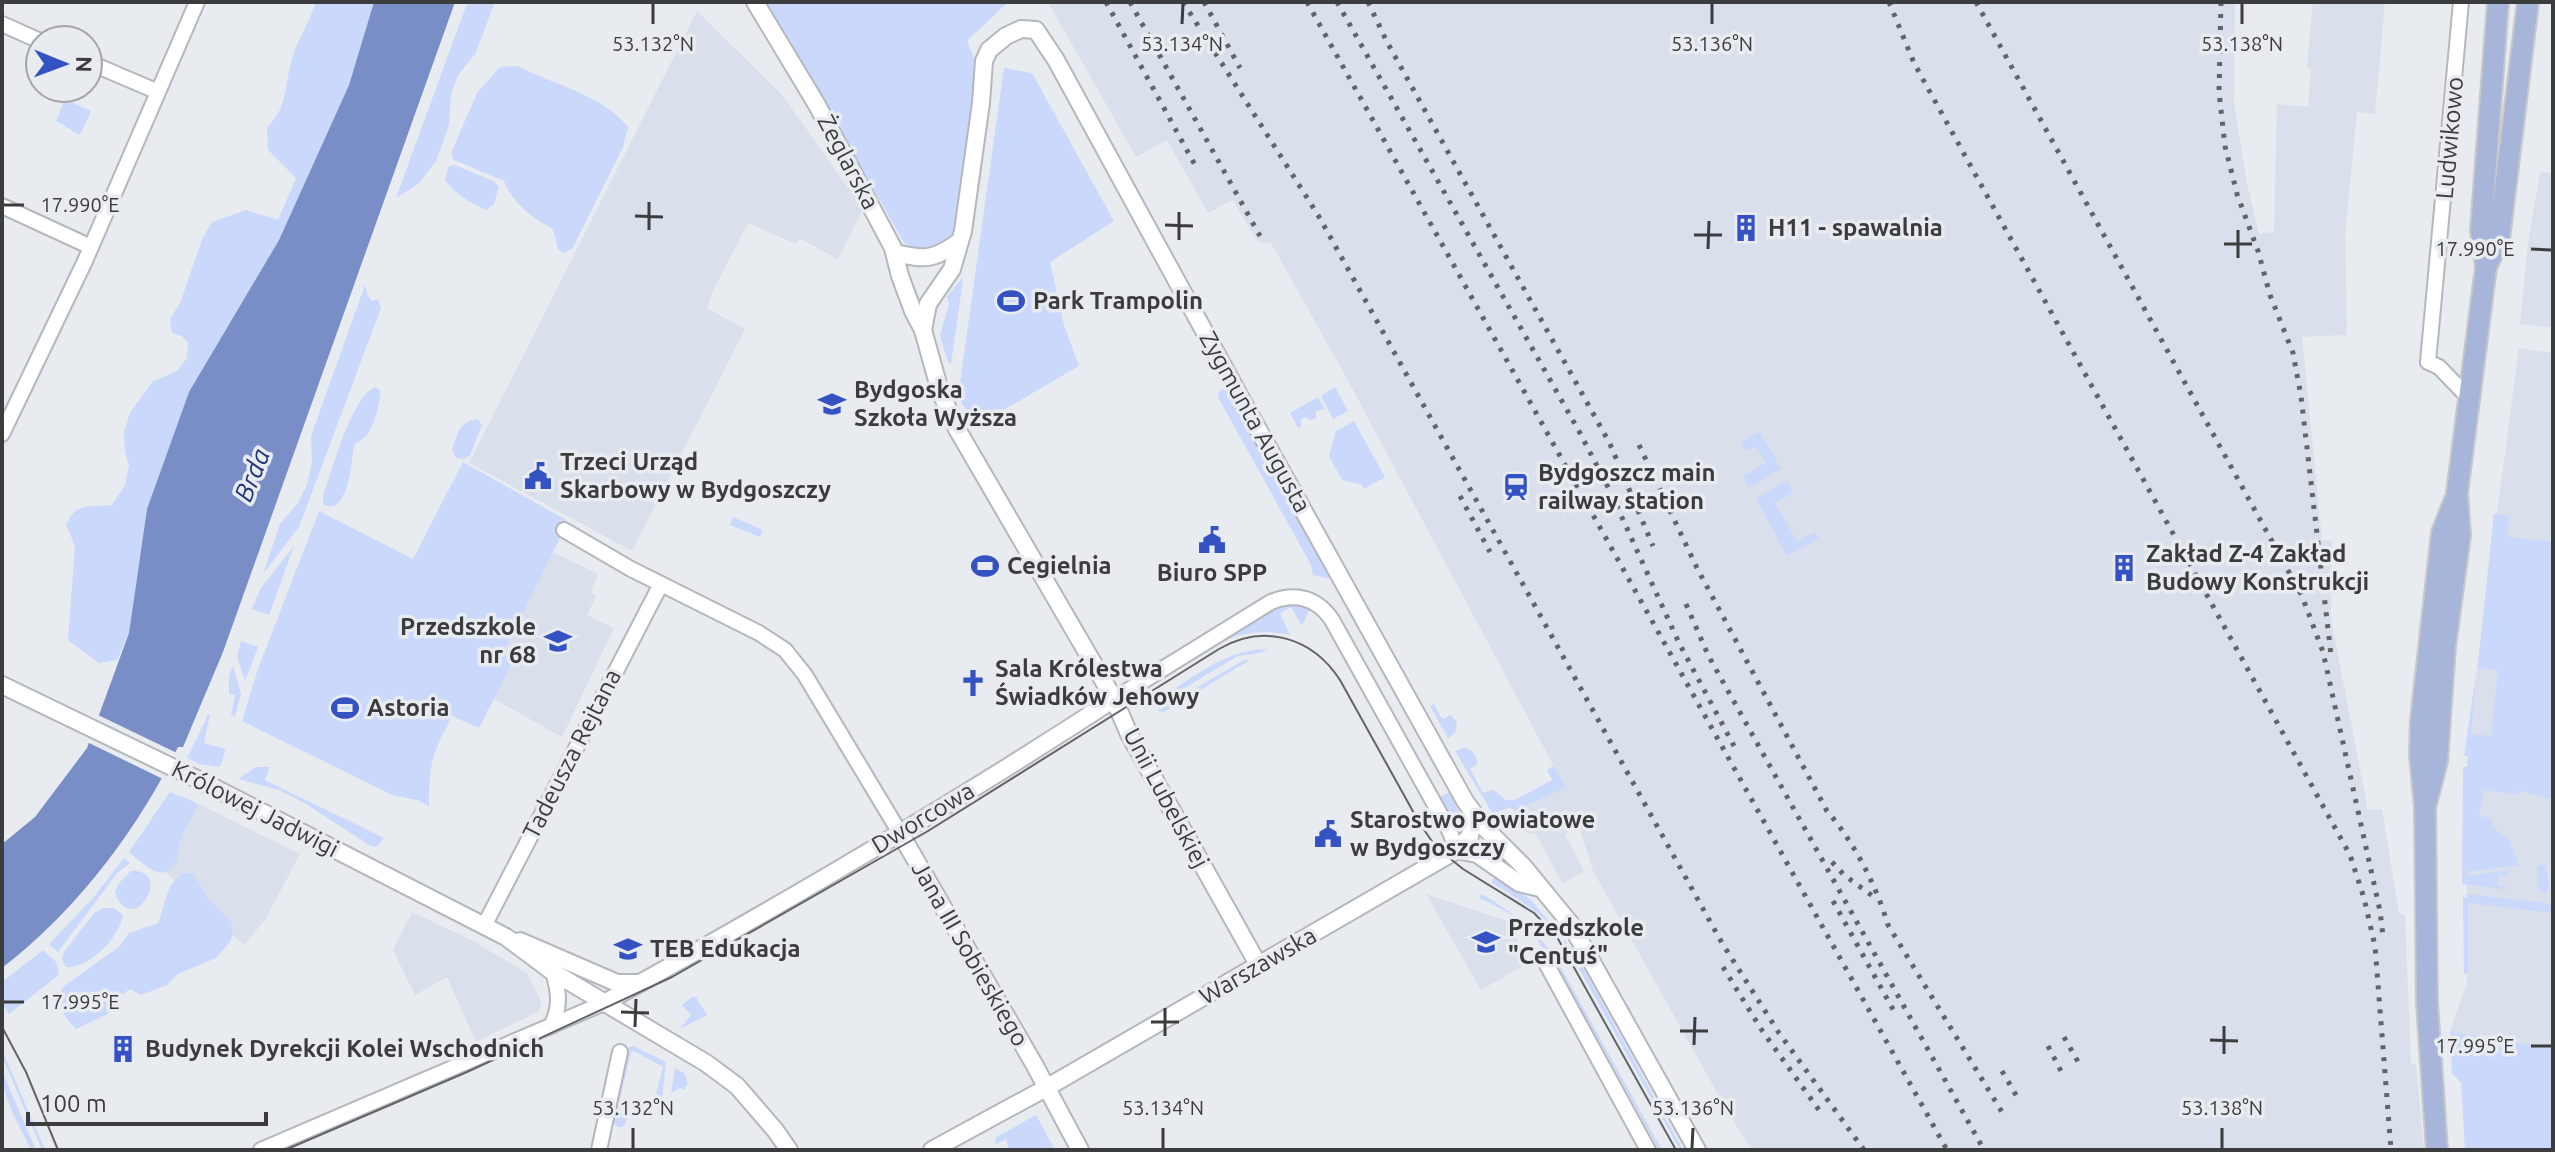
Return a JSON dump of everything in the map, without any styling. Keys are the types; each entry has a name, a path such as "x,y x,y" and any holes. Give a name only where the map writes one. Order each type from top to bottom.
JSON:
{"main road":[{"path":"2437,1150 2427,1003 2425,807 2420,755 2427,646 2442,533 2457,493 2486,267 2481,230 2498,2"},
{"path":"2486,267 2499,239 2528,2"}],"street":[{"path":"2,434 91,247 197,2"},
{"name":"Żeglarska","path":"755,2 838,141 895,253 900,276 923,330"},
{"name":"Ludwikowo","path":"2461,2 2428,362 2439,367 2469,398"},
{"path":"2,24 24,34"},
{"name":"Zygmunta Augusta","path":"960,241 979,117 984,61 989,50 1006,36 1021,29 1036,30 1056,60 1269,450 1474,814 1578,936 1697,1150"},
{"path":"104,69 156,91"},
{"path":"2,206 91,247"},
{"path":"895,253 923,259 936,257 960,241"},
{"path":"923,330 928,304 952,269 960,241"},
{"name":"Unii Lubelskiej","path":"923,330 950,415 1114,699 1129,734 1259,966"},
{"name":"Jana III Sobieskiego","path":"564,530 661,584 759,633 785,650 811,685 900,833 1080,1150"},
{"name":"Tadeusza Rejtana","path":"484,926 661,584"},
{"name":"Dworcowa","path":"261,1150 604,1003 1010,767 1271,602 1293,597 1311,600 1325,610 1449,830 1457,850"},
{"name":"Królowej Jadwigi","path":"2,685 193,777 506,937 553,972 706,1063 737,1086 789,1150"},
{"path":"1457,850 1470,836 1474,814"},
{"name":"Zygmunta Augusta","path":"1457,850 1477,854 1519,883 1540,888"},
{"name":"Warszawska","path":"932,1150 1046,1088 1457,850"},
{"name":"Królowej Jadwigi","path":"506,937 530,943 617,983 641,982"},
{"path":"1547,965 1648,1150"},
{"path":"551,1026 558,1013 559,1002 553,972"},
{"path":"599,1150 620,1052"}],"shaded area":[{"path":"316,2 374,2 349,85 279,240 189,392 147,509 129,633 117,660 99,663 68,640 75,546 66,525 79,508 112,505 125,485 129,465 124,432 130,413 152,382 177,371 187,358 188,343 182,336 172,333 170,319 180,303 203,237 212,222 246,210 278,220 296,178 268,150 267,127 280,111 295,50"},
{"path":"471,2 495,2 475,54 458,75 451,94 449,125 436,161 419,183 396,198 466,6"},
{"path":"766,2 1005,2 967,41 977,65 954,231 944,242 927,249 906,246"},
{"path":"1048,2 2235,2 2234,102 2247,184 2259,234 2274,232 2277,104 2308,107 2311,68 2307,67 2313,2 2385,2 2375,114 2357,112 2345,235 2347,335 2302,337 2322,540 2332,541 2331,619 2368,810 2382,809 2399,914 2405,915 2411,1064 2416,1064 2424,1150 1752,1150 1593,871 1579,826 1565,834 1584,871 1563,884 1536,834 1526,832 1516,811 1565,787 1271,243 1258,242 1233,200 1208,213 1167,140 1136,157"},
{"path":"697,11 783,96 863,209 838,259 799,238 796,244 748,223 707,308 745,329 632,551 469,463"},
{"path":"517,66 591,98 628,127 623,147 572,249 563,253 558,249 553,229 524,209 504,181 454,160 451,153 477,93 500,67"},
{"path":"1004,68 1032,73 1114,221 1050,262 1064,325 1079,366 976,426 958,397"},
{"path":"63,104 76,104 91,111 80,135 56,121"},
{"path":"455,165 499,186 494,204 486,210 454,190 445,180 449,166"},
{"path":"2540,172 2553,173 2553,328 2520,324 2528,242"},
{"path":"961,279 951,364 940,335 949,304 947,297"},
{"path":"365,285 368,296 372,301 378,299 381,308 299,527 263,574 280,524 298,503 307,485 312,462 311,436"},
{"path":"2519,348 2553,353 2553,1048 2450,1032 2467,987 2466,775 2494,514 2497,513"},
{"path":"376,387 380,391 376,416 368,433 354,446 343,496 332,506 323,504 337,453 351,418 367,393"},
{"path":"1335,387 1348,411 1333,419 1321,396"},
{"path":"1223,389 1229,393 1332,579 1313,575 1311,565 1218,397"},
{"path":"1318,397 1325,409 1316,411 1316,418 1301,419 1301,427 1298,428 1290,413"},
{"path":"478,419 482,425 470,455 465,459 456,458 452,450 460,429 467,422"},
{"path":"1354,421 1385,477 1364,489 1362,485 1342,480 1329,456 1336,431"},
{"path":"1760,432 1781,469 1749,487 1743,476 1766,463 1756,446 1746,451 1741,442"},
{"path":"463,462 566,520 564,530 503,653 514,660 479,728 452,716 440,740 431,769 429,806 392,795 242,721 258,669 319,511 413,559"},
{"path":"1787,481 1793,492 1775,503 1797,542 1815,532 1819,538 1787,556 1756,498"},
{"path":"2494,514 2509,515 2507,537 2553,542 2553,799 2519,791 2518,795 2484,790 2479,816 2491,818 2493,827 2510,841 2519,865 2467,872 2468,876 2510,870 2509,875 2499,874 2498,886 2507,889 2462,884 2463,767 2467,767 2468,756 2464,756 2480,647","holes":["2477,668 2498,670 2491,736 2471,734"]},
{"path":"733,517 763,530 760,537 730,525"},
{"path":"294,546 269,615 252,609 261,588"},
{"name":"Przedszkole nr 68","path":"553,552 598,574 590,593 596,596 587,615 614,628 562,737 494,699 514,660 503,653"},
{"path":"1296,604 1310,608 1302,626 1291,607 1280,613 1290,635 1257,632 1224,641 1279,607"},
{"path":"241,641 258,647 245,681 237,656"},
{"path":"1268,649 1236,657 1155,706 1153,703 1222,660 1252,650"},
{"path":"1244,660 1250,660 1164,712 1157,711"},
{"path":"233,665 241,694 235,716 231,715 235,695 229,694 229,676"},
{"path":"1434,704 1442,719 1451,715 1457,722 1455,733 1448,738 1430,706"},
{"path":"208,715 204,743 226,749 220,767 199,764 187,758"},
{"path":"1464,748 1475,756 1477,764 1470,769 1483,793 1493,790 1506,800 1515,800 1552,780 1547,770 1554,766 1566,787 1515,811 1510,807 1493,814 1455,751"},
{"path":"256,767 270,767 265,780 384,838 376,847 369,845 279,790 238,779"},
{"path":"170,792 198,804 179,844 178,857 173,866 161,872 148,867 129,852"},
{"path":"1450,792 1462,819 1452,814 1440,797"},
{"path":"182,796 300,854 265,920 244,945 217,923 152,858"},
{"path":"124,858 130,863 118,872 58,952 49,944 93,898"},
{"path":"2545,865 2549,882 2547,892 2543,893 2537,888 2537,866"},
{"path":"131,871 144,873 150,880 150,889 140,906 131,909 123,905 115,893 118,884"},
{"path":"183,873 193,873 208,899 231,922 233,933 230,942 216,958 178,974 167,985 141,995 130,989 115,999 108,1014 76,1029 66,1018 57,996 64,986 120,946 129,933 158,923 169,890"},
{"path":"1497,873 1532,901 1575,953 1683,1150 1680,1150 1563,940 1539,915 1491,882"},
{"name":"Przedszkole \"Centuś\"","path":"1426,894 1507,921 1530,962 1481,990"},
{"path":"1482,894 1521,921 1554,955 1662,1150 1659,1150 1553,958 1548,957 1520,921 1479,898"},
{"path":"2467,894 2553,904 2553,913 2468,903 2468,974 2464,974 2463,897 2467,898"},
{"path":"104,908 114,908 123,915 116,933 94,957 66,967 62,958 64,952 94,913"},
{"path":"412,912 473,941 527,973 540,999 538,1012 476,1042 447,977 415,995 393,950"},
{"path":"43,950 56,962 59,975 9,1014 2,1003 2,982"},
{"path":"696,997 707,1015 680,1029 691,1015 682,1005"},
{"path":"2450,1032 2553,1048 2553,1150 2465,1150 2461,1083 2452,1073"},
{"path":"633,1046 666,1062 662,1099 658,1104 654,1102 663,1067 631,1052 617,1112 625,1114 627,1119 623,1127 618,1127 612,1122 629,1047"},
{"path":"2,1050 45,1150 42,1150"},
{"path":"675,1068 684,1073 688,1083 684,1090 680,1088 671,1093"},
{"path":"2,1071 36,1150 31,1150 12,1112"},
{"path":"1036,1115 1055,1150 1009,1150 1006,1139 996,1144 995,1138"}],"water":[{"name":"Brda","path":"374,2 455,2 223,652 183,747 178,747 124,839 55,921 2,968 2,844 35,817 87,748 129,633 147,509 189,392 279,240 349,85"}],"pier":[{"path":"96,714 179,754 165,780 85,741"}],"tram line":[{"path":"285,1150 467,1072 672,977 928,831 1219,649 1236,641 1270,636 1301,644 1329,665 1436,847 1463,869 1534,913 1557,937 1676,1150"},
{"path":"2,1027 26,1072 58,1150"}],"railway":[{"path":"1106,2 1195,165"},
{"path":"1130,2 1260,236"},
{"path":"1183,2 1318,215 1722,943 1779,1033 1864,1150"},
{"path":"1204,2 1240,68"},
{"path":"1307,2 1947,1150"},
{"path":"1337,2 1580,433 1610,491 1679,643 1734,746"},
{"path":"1368,2 1387,42 1610,444 1653,546"},
{"path":"1889,2 1914,63 2350,855 2375,946 2391,1150"},
{"path":"1976,2 2302,596 2323,652 2383,936"},
{"path":"2221,2 2219,92 2225,146 2270,295 2293,353 2301,396 2331,655"},
{"path":"1639,445 1697,568 1827,811 1863,865 1888,925 2002,1112"},
{"path":"1460,496 1490,552"},
{"path":"1686,604 1708,655 1984,1150"},
{"path":"1832,862 1878,900"},
{"path":"1833,901 1895,1013"},
{"path":"1723,967 1761,1029 1819,1110"},
{"path":"2064,1037 2081,1067"},
{"path":"2048,1046 2064,1077"},
{"path":"2002,1071 2020,1102"}],"place":[{"name":"H11 - spawalnia","path":"1746,228"},
{"name":"Park Trampolin","path":"1011,301"},
{"name":"Bydgoska Szkoła Wyższa","path":"832,404"},
{"name":"Trzeci Urząd Skarbowy w Bydgoszczy","path":"538,476"},
{"name":"Bydgoszcz main railway station","path":"1516,487"},
{"name":"Biuro SPP","path":"1212,540"},
{"name":"Cegielnia","path":"985,566"},
{"name":"Zakład Z-4 Zakład Budowy Konstrukcji","path":"2124,568"},
{"name":"Przedszkole nr 68","path":"558,641"},
{"name":"Sala Królestwa Świadków Jehowy","path":"973,683"},
{"name":"Astoria","path":"345,708"},
{"name":"Starostwo Powiatowe w Bydgoszczy","path":"1328,834"},
{"name":"Przedszkole \"Centuś\"","path":"1486,942"},
{"name":"TEB Edukacja","path":"628,949"},
{"name":"Budynek Dyrekcji Kolei Wschodnich","path":"123,1049"}]}
